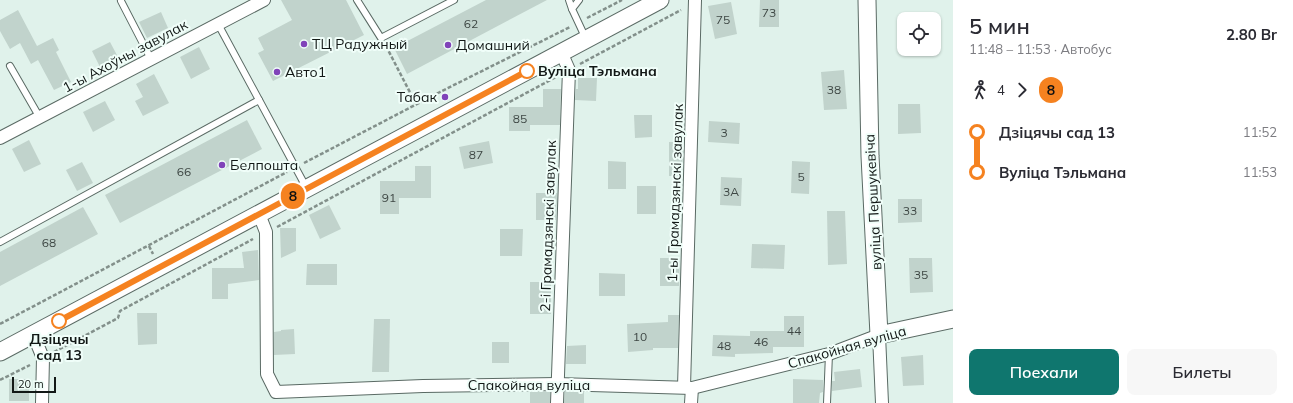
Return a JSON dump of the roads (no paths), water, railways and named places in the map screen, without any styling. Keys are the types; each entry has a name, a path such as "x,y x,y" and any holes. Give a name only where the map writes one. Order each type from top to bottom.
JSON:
{"main road":[{"path":"0,352 660,0"},
{"name":"вуліца Першукевіча","path":"867,0 870,156 879,335"},
{"name":"Спакойная вуліца","path":"879,335 953,319"}],"street":[{"name":"1-ы Ахоўны завулак","path":"0,138 264,0"},
{"name":"1-ы Грамадзянскі завулак","path":"691,403 688,387 695,1"},
{"name":"2-і Грамадзянскі завулак","path":"557,403 569,70 561,52"},
{"name":"Спакойная вуліца","path":"259,214 266,232 267,374 276,392 423,386 557,384 688,387 829,354 879,335"},
{"path":"33,334 43,358 42,403"},
{"name":"вуліца Першукевіча","path":"879,335 882,403"}],"lane":[{"path":"357,0 381,38 454,0"},
{"path":"569,0 586,39"},
{"path":"572,9 579,0"},
{"path":"121,1 151,59"},
{"path":"218,24 306,189"},
{"path":"10,66 40,118"},
{"path":"0,242 259,100"},
{"path":"827,403 829,354"}],"place":[{"name":"ТЦ Радужный","path":"304,44"},
{"name":"Домашний","path":"448,45"},
{"name":"Вуліца Тэльмана","path":"527,71"},
{"name":"Авто1","path":"277,72"},
{"name":"Табак","path":"445,97"},
{"name":"Белпошта","path":"222,165"},
{"name":"Дзіцячы сад 13","path":"59,321"}]}
